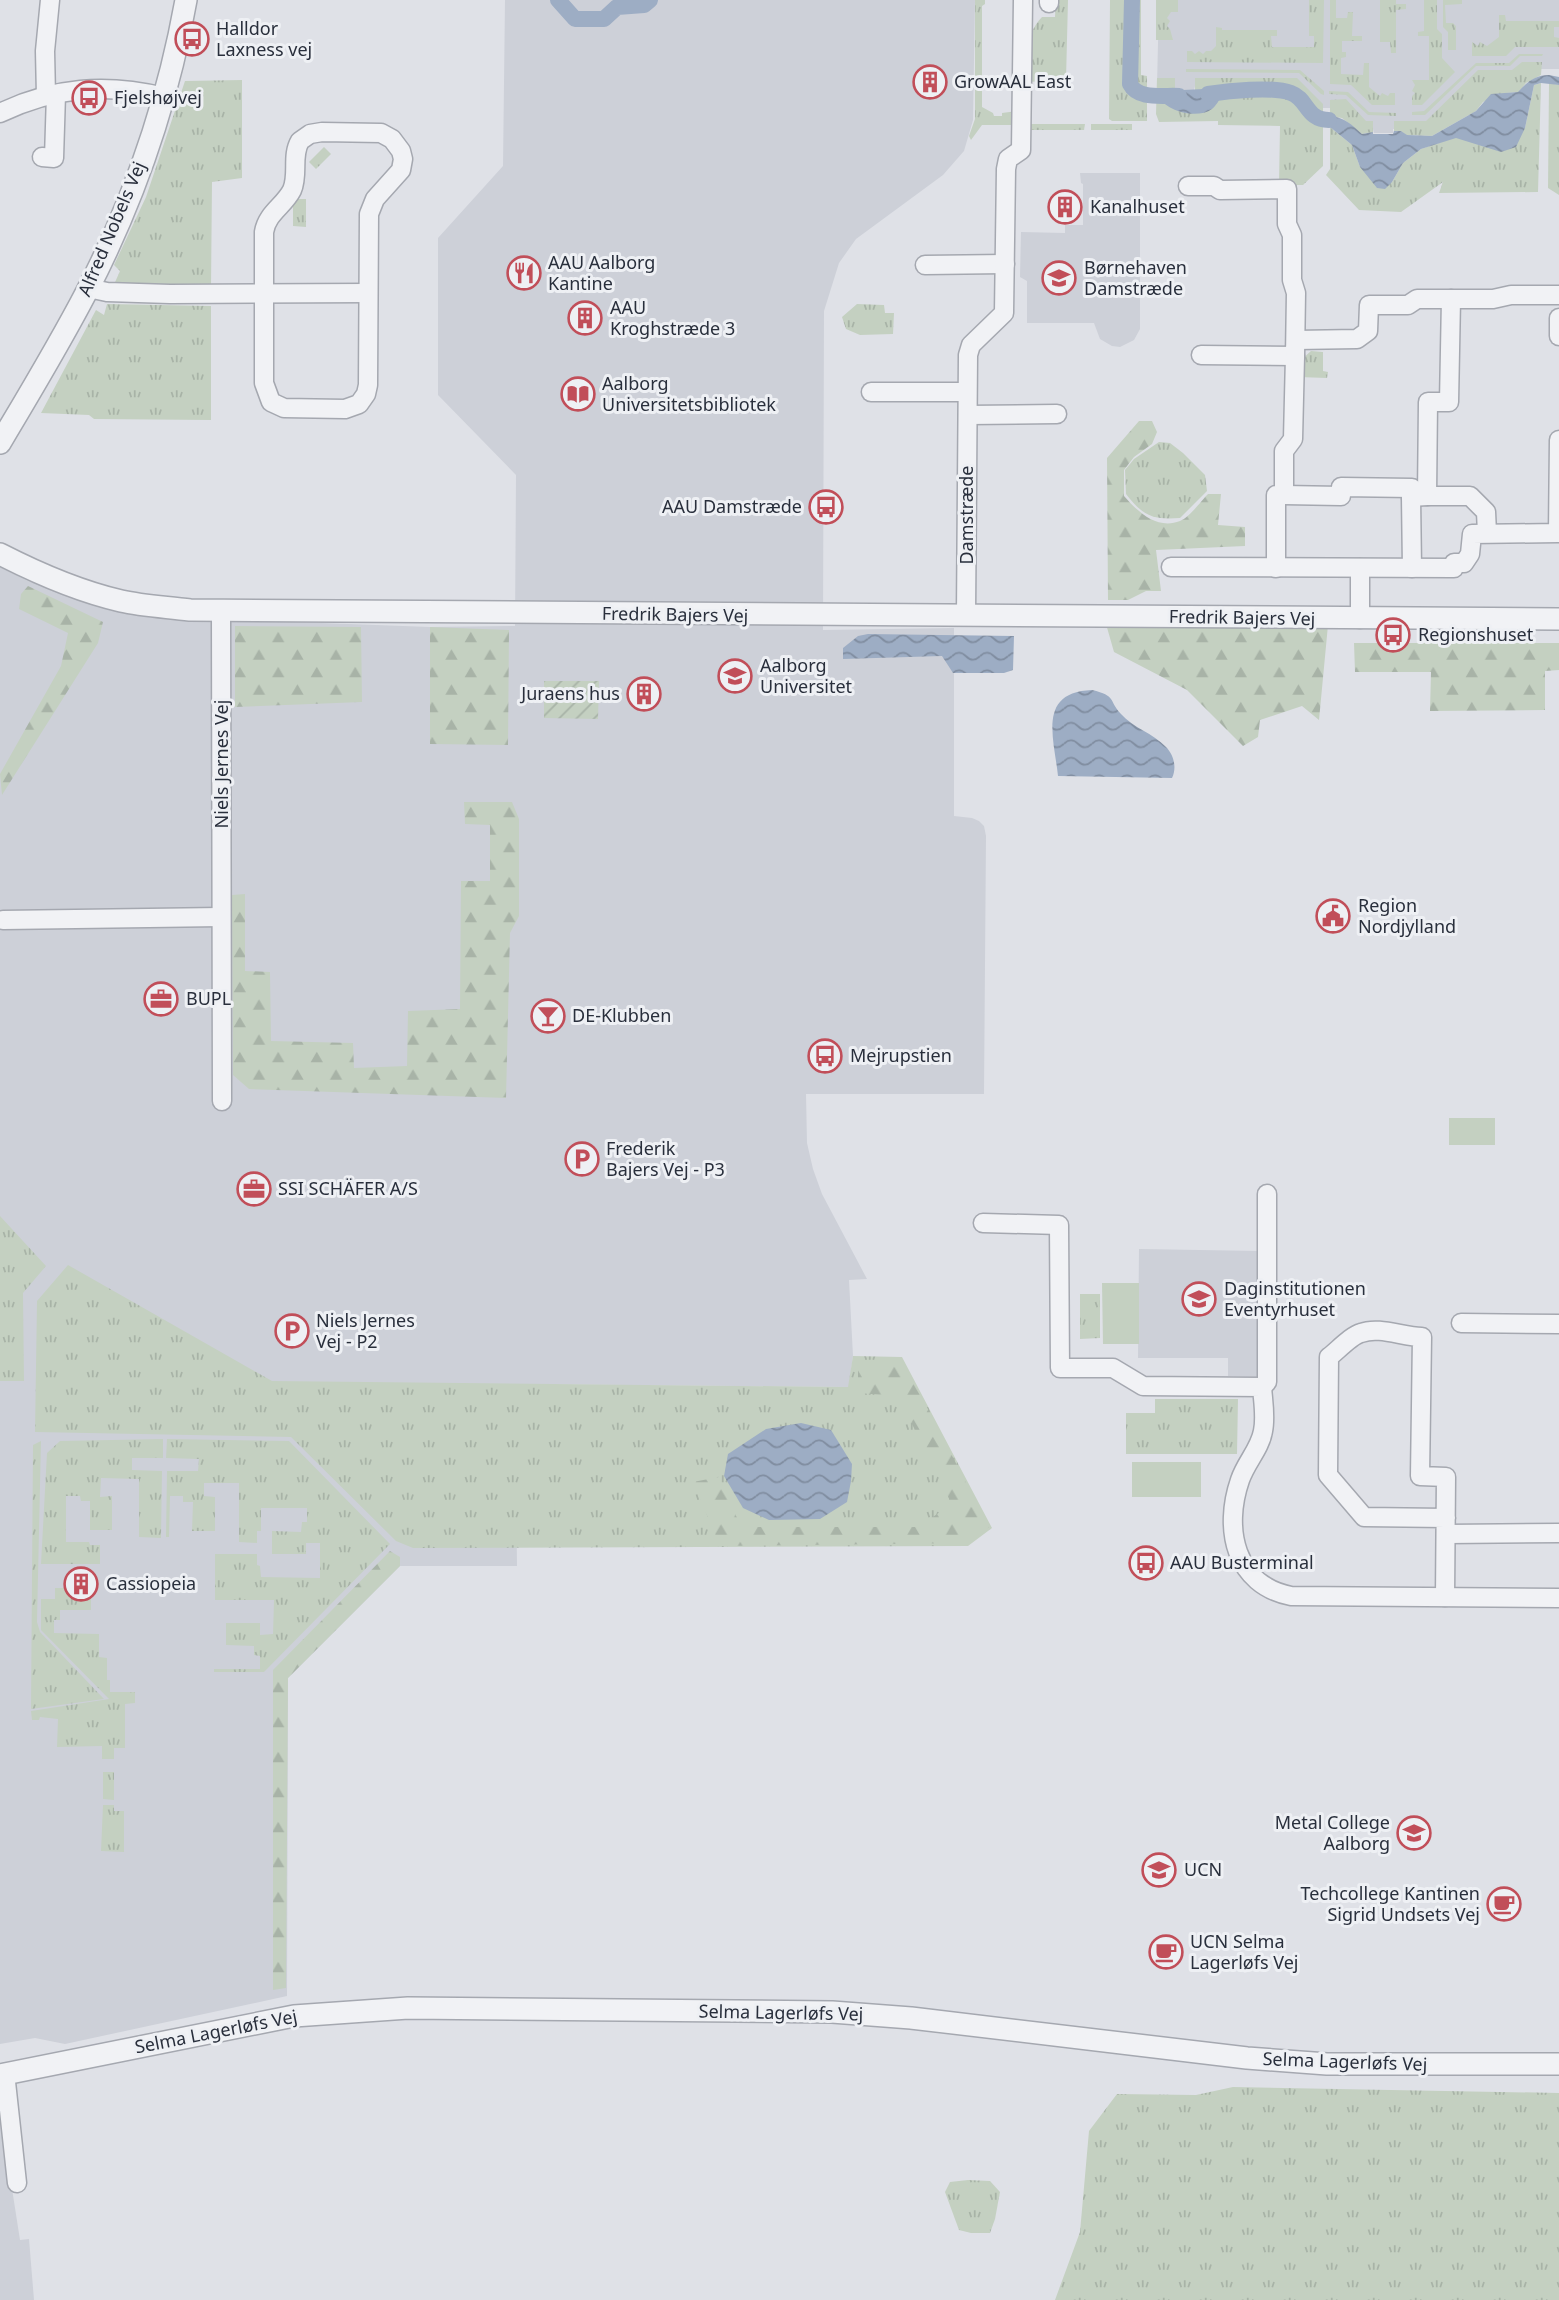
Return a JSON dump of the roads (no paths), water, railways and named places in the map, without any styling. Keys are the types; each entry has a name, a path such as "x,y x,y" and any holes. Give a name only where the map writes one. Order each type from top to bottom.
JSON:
{"street":[{"path":"42,157 54,158 51,95 45,51 50,0"},
{"name":"Alfred Nobels Vej","path":"3,431 60,342 88,288 136,181 164,97 186,0"},
{"name":"Damstræde","path":"966,615 968,355 971,345 1004,313 1006,169 1008,159 1021,150 1023,0"},
{"path":"0,113 51,95 101,88 164,97"},
{"path":"363,131 386,134 403,155 401,170 374,199 370,208 368,385 359,404 345,409 284,408 271,402 264,383 263,294 265,225 291,192 300,141 310,134 321,132 363,131"},
{"path":"1188,186 1214,186 1220,190 1287,189 1287,224 1292,235 1292,280 1296,293 1296,348 1293,439 1284,451 1284,495"},
{"path":"925,265 1005,264"},
{"path":"88,288 107,292 368,293"},
{"path":"1201,355 1296,348 1357,339 1368,331 1369,305 1408,305 1417,299 1493,299 1511,295 1559,295"},
{"path":"1412,568 1428,402 1449,402 1451,299"},
{"path":"1559,318 1559,335"},
{"path":"871,392 968,391"},
{"path":"968,415 1057,414"},
{"path":"1171,567 1454,568 1454,563 1464,563 1470,554 1471,535 1558,533 1559,440"},
{"path":"1276,568 1276,495 1341,496 1341,487 1412,488 1419,496 1470,496 1486,512 1486,534"},
{"name":"Fredrik Bajers Vej","path":"0,554 39,575 121,601 190,610 1559,619"},
{"path":"1360,568 1360,619"},
{"name":"Niels Jernes Vej","path":"221,611 222,1101"},
{"path":"3,920 221,918"},
{"path":"982,1223 1059,1225 1060,1368 1113,1368 1143,1386 1262,1387 1267,1382 1267,1194"},
{"path":"1461,1323 1559,1324"},
{"path":"1445,1597 1446,1526 1446,1477 1420,1476 1422,1337 1402,1336 1393,1332 1360,1333 1329,1357 1328,1475 1364,1517 1446,1526 1559,1533"},
{"path":"1262,1387 1264,1429 1259,1446 1241,1476 1234,1508 1237,1550 1258,1583 1268,1590 1291,1597 1559,1598"},
{"name":"Selma Lagerløfs Vej","path":"2,2074 294,2016 408,2008 832,2012 911,2018 1247,2058 1327,2064 1559,2064"},
{"path":"2,2074 17,2183"}],"water":[{"path":"1549,75 1559,77 1559,85 1534,85 1525,128 1516,147 1501,152 1456,138 1421,149 1403,163 1385,189 1377,188 1360,167 1352,145 1330,127 1330,116 1344,120 1362,134 1393,134 1394,131 1401,131 1407,135 1432,136 1476,111 1491,94 1518,92 1532,80"},
{"path":"1226,88 1228,95 1222,96 1212,109 1198,114 1174,109 1161,101 1158,95 1161,91"},
{"path":"858,636 1014,636 1013,670 1004,673 953,673 942,656 843,659 843,648"},
{"path":"1092,690 1109,697 1126,719 1166,747 1174,762 1172,778 1058,776 1052,733 1056,708 1063,699 1075,693"},
{"path":"801,1423 831,1430 852,1464 847,1502 820,1519 769,1520 743,1508 724,1476 728,1454 766,1429"}],"waterway":[{"path":"558,0 575,19 604,19 617,7 644,5 650,0"},
{"path":"1132,0 1130,84 1145,95 1179,96"},
{"path":"1208,94 1250,90 1283,91 1297,96 1316,117 1329,120"}],"place":[{"name":"Halldor Laxness vej","path":"192,39"},
{"name":"GrowAAL East","path":"930,82"},
{"name":"Fjelshøjvej","path":"89,98"},
{"name":"Kanalhuset","path":"1065,207"},
{"name":"AAU Aalborg Kantine","path":"524,273"},
{"name":"Børnehaven Damstræde","path":"1059,278"},
{"name":"AAU Kroghstræde 3","path":"585,318"},
{"name":"Aalborg Universitetsbibliotek","path":"578,394"},
{"name":"AAU Damstræde","path":"826,507"},
{"name":"Regionshuset","path":"1393,635"},
{"name":"Aalborg Universitet","path":"735,676"},
{"name":"Juraens hus","path":"644,694"},
{"name":"Region Nordjylland","path":"1333,916"},
{"name":"BUPL","path":"161,999"},
{"name":"DE-Klubben","path":"548,1016"},
{"name":"Mejrupstien","path":"825,1056"},
{"name":"Frederik Bajers Vej - P3","path":"582,1159"},
{"name":"SSI SCHÄFER A/S","path":"254,1189"},
{"name":"Daginstitutionen Eventyrhuset","path":"1199,1299"},
{"name":"Niels Jernes Vej - P2","path":"292,1331"},
{"name":"AAU Busterminal","path":"1146,1563"},
{"name":"Cassiopeia","path":"81,1584"},
{"name":"Metal College Aalborg","path":"1414,1833"},
{"name":"UCN","path":"1159,1870"},
{"name":"Techcollege Kantinen Sigrid Undsets Vej","path":"1504,1904"},
{"name":"UCN Selma Lagerløfs Vej","path":"1166,1952"}]}
